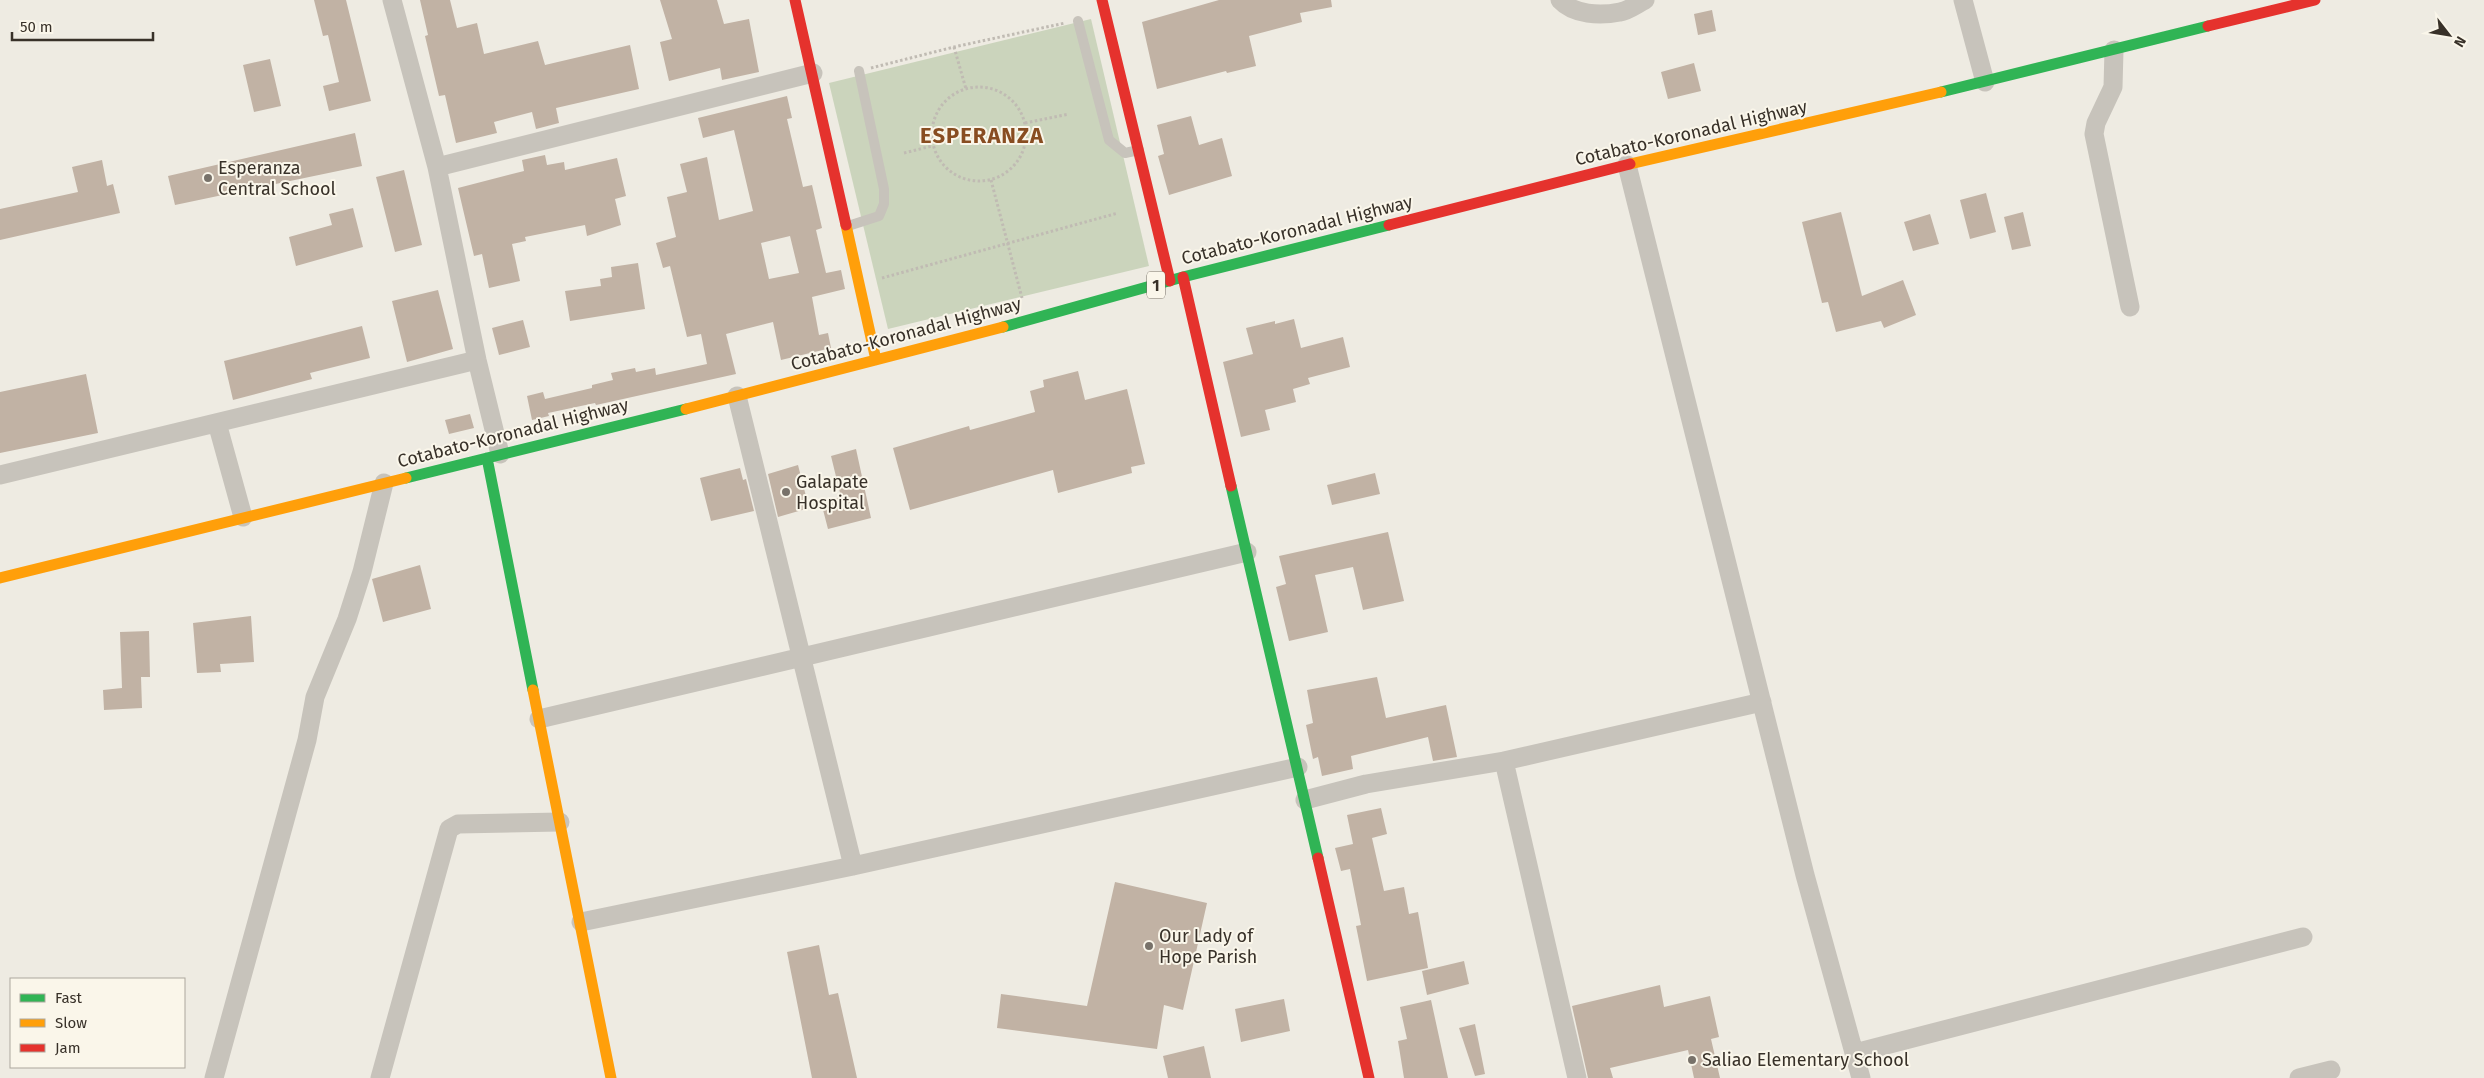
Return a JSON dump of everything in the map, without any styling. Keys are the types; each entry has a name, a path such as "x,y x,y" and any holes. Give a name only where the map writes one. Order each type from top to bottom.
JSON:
{"main road":[{"path":"795,0 814,73 876,360"},
{"path":"1102,0 1140,150 1170,281"},
{"name":"Cotabato-Koronadal Highway","path":"0,578 737,396 1102,301 1183,277 1627,166 1985,82 2315,0"},
{"path":"1183,277 1369,1078"},
{"path":"493,456 539,719 611,1078"}],"street":[{"path":"392,0 437,167 477,360 493,456"},
{"path":"1560,0 1566,7 1580,12 1605,13 1621,12 1645,0"},
{"path":"1963,0 1985,82"},
{"path":"2114,50 2113,87 2096,122 2094,134 2130,307"},
{"path":"437,167 814,73"},
{"path":"1627,166 1805,876 1861,1078"},
{"path":"0,475 477,360"},
{"path":"737,396 853,866"},
{"path":"217,423 243,517"},
{"path":"214,1078 307,740 315,697 347,619 362,572 384,483"},
{"path":"539,719 1247,552"},
{"path":"1305,800 1366,784 1504,761 1762,702"},
{"path":"1504,761 1577,1078"},
{"path":"581,922 853,866 1298,767"},
{"path":"380,1078 449,829 458,824 560,822"},
{"path":"1855,1053 2303,937"},
{"path":"2299,1078 2331,1070"}],"lane":[{"path":"1078,21 1110,140 1125,153 1140,150"},
{"path":"848,226 879,216 884,204 884,189 859,71"}],"path":[{"path":"859,71 954,47 1078,21"},
{"path":"954,47 966,89"},
{"path":"987,87 1007,96 1021,113 1025,124 1024,148 1019,159 1012,168 991,180 966,180 954,176 937,158 932,146 931,132 938,111 952,95 966,89 987,87"},
{"path":"1025,124 1069,114"},
{"path":"904,153 932,146"},
{"path":"991,180 1027,320"},
{"path":"882,278 1118,213"}],"green space":[{"path":"1091,19 1149,266 888,329 829,83"}],"building":[{"path":"314,0 346,0 371,101 329,111 323,86 339,82 328,35 323,36"},
{"path":"420,0 450,0 457,28 477,23 484,54 538,41 545,65 630,45 639,89 556,108 559,123 536,129 532,112 494,122 497,133 456,143 445,95 439,96 425,36 428,35"},
{"path":"660,0 717,0 724,24 749,19 759,72 722,80 720,68 669,81 660,42 672,39"},
{"path":"1219,0 1331,0 1332,7 1300,13 1302,22 1249,36 1256,66 1227,73 1226,71 1157,89 1142,22"},
{"path":"1712,10 1716,31 1698,35 1694,14"},
{"path":"270,59 281,106 254,112 243,65"},
{"path":"1694,63 1701,91 1668,99 1661,72"},
{"path":"787,96 792,118 787,119 803,187 812,185 822,228 816,230 826,273 841,270 845,289 812,297 819,335 828,333 831,348 781,360 773,322 726,334 736,374 596,405 595,403 548,413 549,416 532,420 527,396 543,392 545,399 592,388 592,385 613,380 611,373 635,368 636,372 655,368 656,375 707,364 701,334 687,337 670,266 663,268 656,243 676,237 667,197 687,192 680,164 707,157 719,220 753,211 734,130 703,138 698,118","holes":["790,236 799,273 769,279 761,243"]},
{"path":"1191,116 1199,145 1222,138 1232,176 1169,195 1158,156 1164,154 1157,125"},
{"path":"355,133 362,166 175,205 168,176"},
{"path":"545,155 547,165 564,162 565,170 617,158 626,196 615,199 621,225 587,236 585,225 525,237 526,241 512,244 520,281 489,288 482,254 474,256 458,188 524,171 522,160"},
{"path":"102,160 107,186 113,184 120,213 0,240 0,209 78,192 72,167"},
{"path":"404,170 422,245 395,252 376,177"},
{"path":"1986,193 1996,232 1970,239 1960,200"},
{"path":"353,208 363,247 296,266 289,237 332,225 329,214"},
{"path":"1841,212 1862,296 1903,280 1916,315 1884,328 1881,321 1836,332 1828,302 1822,303 1802,222"},
{"path":"2023,212 2031,246 2012,250 2004,217"},
{"path":"1930,214 1939,244 1913,251 1904,222"},
{"path":"638,263 645,309 570,321 565,291 601,286 600,279 612,277 611,267"},
{"path":"438,290 453,349 407,362 392,301"},
{"path":"1294,319 1301,348 1343,337 1350,367 1308,378 1310,384 1293,389 1296,402 1265,410 1270,430 1241,437 1223,362 1253,354 1246,328 1275,321 1275,324"},
{"path":"523,320 530,347 499,355 492,328"},
{"path":"362,326 370,358 310,373 312,379 233,400 224,361"},
{"path":"1078,371 1085,400 1127,389 1145,464 1131,467 1132,473 1058,493 1053,470 910,510 893,448 969,426 970,430 1035,412 1030,391 1044,387 1043,380"},
{"path":"86,374 98,433 0,453 0,392"},
{"path":"470,414 474,428 449,434 445,420"},
{"path":"856,449 871,518 828,529 821,502 841,497 831,456"},
{"name":"Galapate Hospital","path":"798,465 809,508 778,517 768,474"},
{"path":"740,468 743,480 746,479 754,511 711,521 700,478"},
{"path":"1375,473 1380,494 1332,505 1327,485"},
{"path":"1388,532 1404,601 1363,610 1353,567 1315,575 1328,632 1289,641 1276,587 1286,584 1279,556"},
{"path":"420,565 431,609 383,622 372,579"},
{"path":"251,616 254,662 220,664 221,672 197,673 193,623"},
{"path":"149,631 150,677 141,677 142,708 104,710 103,690 122,688 120,632"},
{"path":"1377,677 1386,718 1446,705 1457,757 1433,761 1428,737 1351,756 1353,769 1322,776 1318,757 1313,759 1306,725 1313,723 1307,690"},
{"path":"1381,808 1387,834 1372,838 1384,891 1404,887 1409,914 1418,912 1428,968 1367,981 1356,926 1361,925 1350,869 1341,871 1335,848 1353,844 1347,815"},
{"name":"Our Lady of Hope Parish","path":"1115,882 1207,903 1183,1010 1164,1005 1157,1049 997,1028 1001,994 1087,1006"},
{"path":"819,945 829,995 838,993 857,1078 812,1078 787,952"},
{"path":"1464,961 1469,984 1427,995 1422,971"},
{"path":"1660,985 1664,1007 1710,996 1719,1037 1711,1039 1720,1078 1694,1078 1688,1050 1610,1068 1613,1078 1588,1078 1572,1006"},
{"path":"1284,999 1290,1031 1241,1042 1235,1009"},
{"path":"1431,1000 1448,1078 1404,1078 1398,1041 1407,1039 1400,1007"},
{"path":"1475,1024 1485,1074 1475,1076 1459,1028"},
{"path":"1204,1046 1211,1078 1168,1078 1163,1056"}],"traffic: fast":[{"path":"1941,92 2208,26"},
{"path":"1003,327 1183,277 1389,225"},
{"path":"406,478 686,409"},
{"path":"487,458 533,690"},
{"path":"1231,486 1318,858"}],"traffic: slow":[{"path":"1630,164 1941,92"},
{"path":"846,225 876,360"},
{"path":"686,409 1003,327"},
{"path":"0,578 406,478"},
{"path":"533,690 611,1078"}],"traffic: jam":[{"path":"795,0 846,225"},
{"path":"1102,0 1170,281"},
{"path":"2208,26 2315,0"},
{"path":"1389,225 1630,164"},
{"path":"1183,277 1231,486"},
{"path":"1318,858 1369,1078"}],"place":[{"name":"Esperanza Central School","path":"208,178"},
{"name":"Galapate Hospital","path":"786,492"},
{"name":"Our Lady of Hope Parish","path":"1149,946"},
{"name":"Saliao Elementary School","path":"1692,1060"}],"district":[{"name":"ESPERANZA","path":"982,135"}]}
